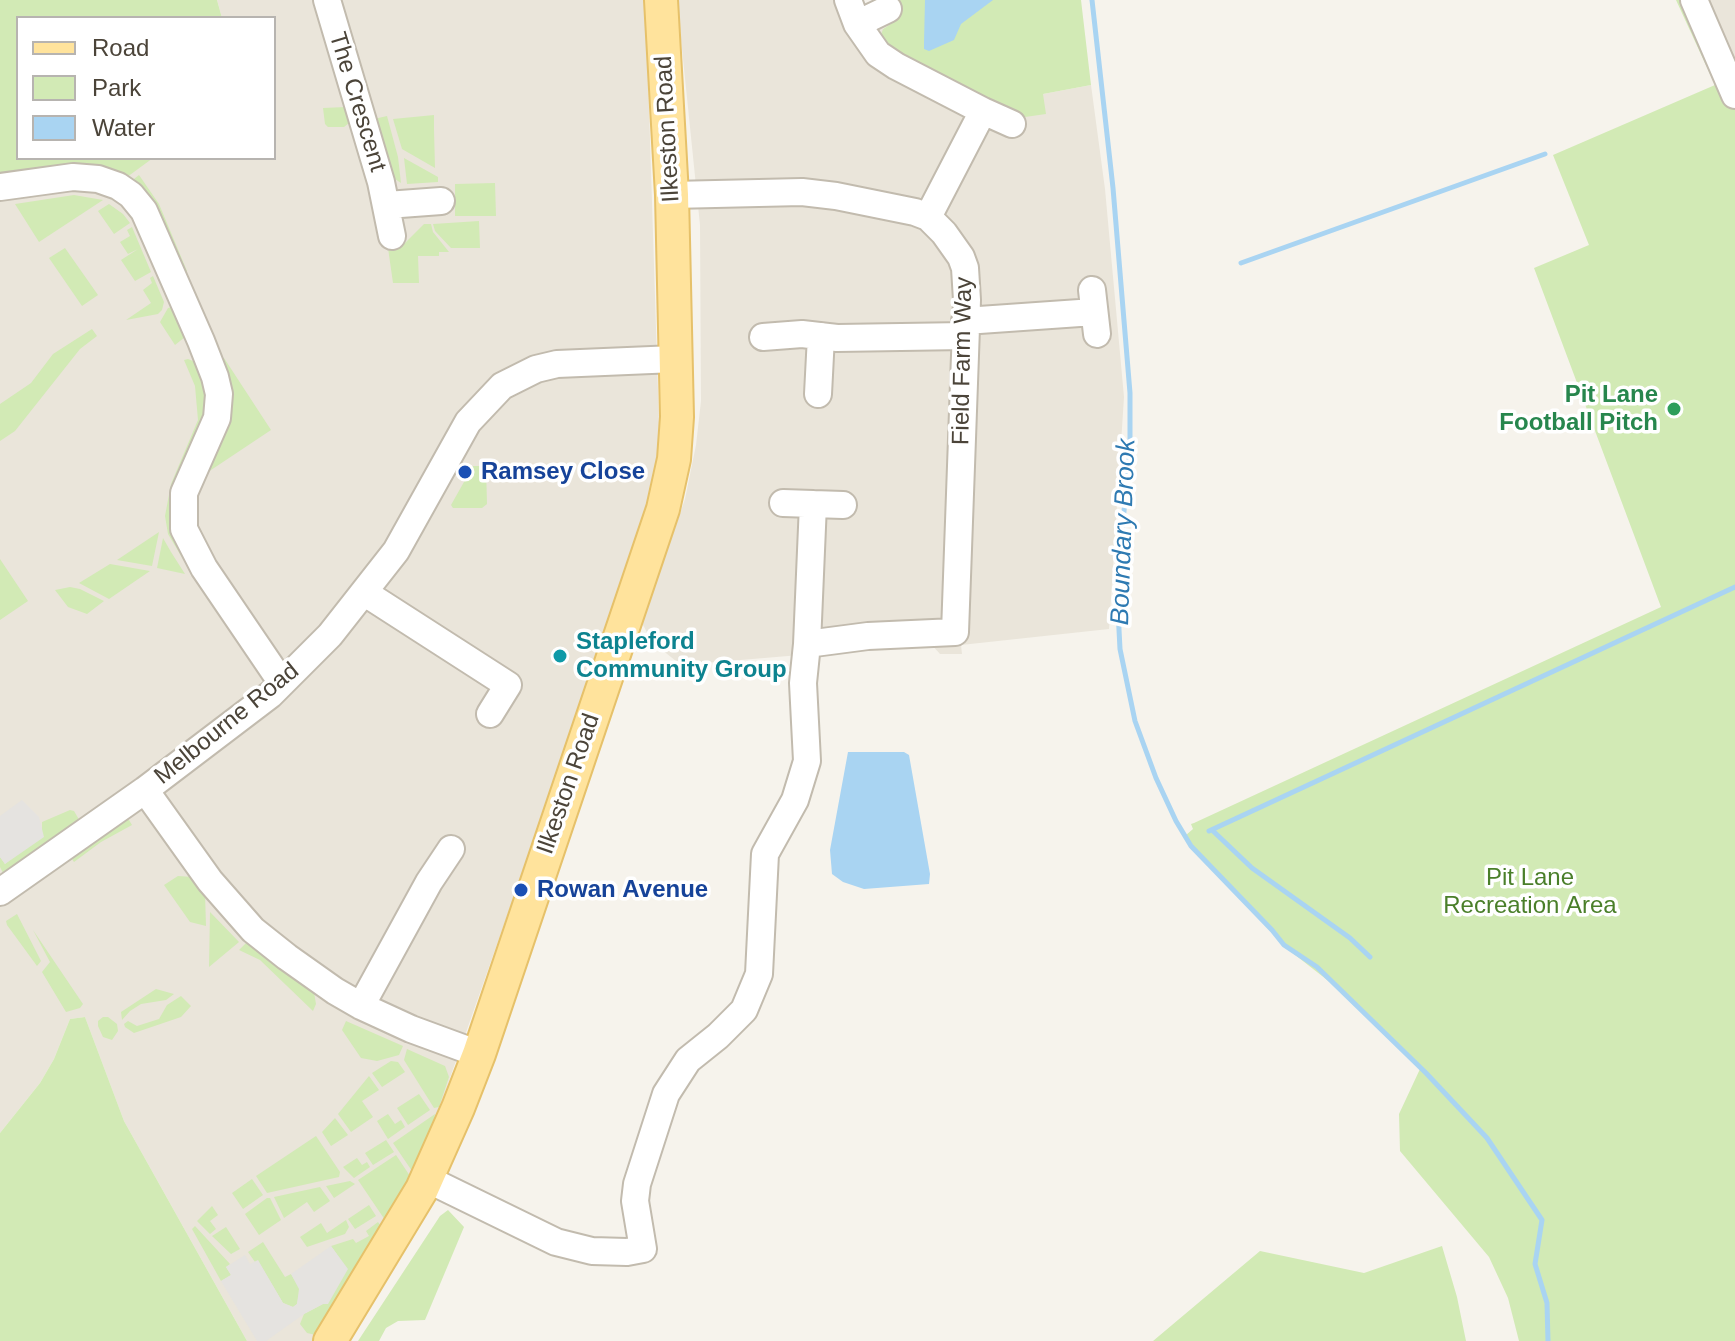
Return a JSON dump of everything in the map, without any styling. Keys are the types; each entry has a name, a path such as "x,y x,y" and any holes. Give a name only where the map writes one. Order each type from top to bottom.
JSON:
{"main road":[{"name":"Ilkeston Road","path":"330,1341 427,1179 479,1054 663,509 674,459 677,417 672,195 661,0"}],"street":[{"name":"The Crescent","path":"327,0 387,205 392,236"},
{"path":"1694,0 1735,95"},
{"path":"888,9 853,12 868,43 887,61 1012,124"},
{"path":"672,195 802,192 902,209 928,217 983,111"},
{"path":"0,187 73,177 98,179 118,186 131,195 144,211 205,351 219,394 217,418 184,493 184,529 204,568 282,683"},
{"name":"The Crescent","path":"387,205 441,201"},
{"name":"Field Farm Way","path":"807,644 868,636 955,632 967,284 961,257 954,244 928,217"},
{"path":"763,337 965,328 1094,312"},
{"path":"818,394 821,336"},
{"name":"Melbourne Road","path":"0,892 145,790 282,683 330,635 396,551 468,422 502,386 536,369 557,364 675,359"},
{"path":"783,503 843,505"},
{"path":"427,1179 556,1242 592,1251 643,1249 635,1201 637,1184 666,1094 688,1060 744,1010 759,974 765,854 795,800 807,761 803,683 813,504"},
{"path":"365,593 508,685 490,714"},
{"path":"145,790 191,857 253,930 311,975 361,1006 411,1029 479,1054"},
{"path":"361,1006 420,876 451,849"}],"shaded area":[{"path":"217,0 644,0 646,14 659,422 657,461 644,527 433,1126 410,1176 314,1341 247,1341 124,1121 85,1017 70,1019 54,1059 40,1083 0,1133 0,169 43,160 276,160 276,16 221,16"},
{"path":"677,0 862,0 864,3 892,0 902,17 883,29 1043,94 1091,85 1105,189 1124,397 1109,629 961,645 962,654 940,654 931,644 681,665 652,642 642,623 685,499 701,401 700,225"},
{"path":"1707,0 1735,0 1735,64"},
{"path":"22,800 39,817 44,837 5,864 0,857 0,816"},
{"path":"331,1246 348,1269 328,1304 304,1314 266,1341 257,1341 221,1281 231,1275 226,1267 245,1255 250,1264 258,1260 283,1303 293,1307 297,1304 299,1289 291,1274"}],"green space":[{"path":"0,0 217,0 221,16 16,16 16,160 150,160 123,180 0,178"},
{"path":"892,0 1081,0 1091,85 1043,94 1046,114 1025,117 911,60 886,43 881,35 883,29 901,17"},
{"name":"Pit Lane Recreation Area","path":"1676,0 1688,0 1735,107 1735,1341 1519,1341 1508,1298 1489,1257 1400,1151 1399,1114 1420,1069 1331,983 1285,947 1191,845 1186,835 1193,829 1191,824 1661,607 1534,268 1589,245 1553,155 1715,85"},
{"path":"346,107 349,123 344,127 328,127 325,124 323,108"},
{"path":"434,115 435,168 402,149 393,119"},
{"path":"387,116 401,183 389,175 374,119"},
{"path":"404,158 438,177 438,182 407,184"},
{"path":"139,175 159,204 187,271 182,273 129,183"},
{"path":"495,183 496,216 455,216 455,184"},
{"path":"74,195 103,200 39,242 15,204"},
{"path":"109,204 130,223 114,234 98,211"},
{"path":"479,221 480,248 451,248 435,231 433,224"},
{"path":"424,224 431,224 433,232 449,252 439,252 439,256 418,256 419,283 393,283 388,248 401,247"},
{"path":"132,227 151,272 135,281 121,260 138,249 128,254 120,242 130,236 127,230"},
{"path":"65,248 98,295 82,306 49,258"},
{"path":"153,276 164,302 162,310 158,314 126,320 151,303 143,290 152,283 150,278"},
{"path":"172,307 185,337 175,345 160,322 168,308"},
{"path":"92,329 97,336 80,349 15,431 0,441 0,404 31,383 53,354"},
{"path":"224,358 271,430 205,474 227,426"},
{"path":"184,360 198,363 210,394 200,437 193,568 190,571 168,534 165,516 171,484 198,420 195,386"},
{"path":"473,466 486,466 487,504 482,508 453,508 451,505"},
{"path":"159,532 152,566 117,560"},
{"path":"163,538 171,552 185,574 157,568"},
{"path":"0,559 28,601 0,620"},
{"path":"110,564 150,571 109,599 79,583"},
{"path":"70,587 104,601 87,614 68,607 55,590"},
{"path":"74,811 81,823 4,875 0,857 5,864 42,830 42,822"},
{"path":"126,815 132,825 74,862 70,856"},
{"path":"178,876 193,877 205,893 206,926 190,922 164,885"},
{"path":"210,912 239,942 209,967"},
{"path":"17,914 41,961 37,966 7,925 6,921"},
{"path":"33,930 83,1004 80,1008 66,1012 42,972 50,962"},
{"path":"249,940 314,992 316,1004 313,1011 260,960 239,950"},
{"path":"156,989 174,994 166,1000 141,1004 122,1020 121,1012"},
{"path":"181,996 191,1006 181,1017 134,1033 125,1027 128,1021 137,1026 159,1019 167,1005"},
{"path":"85,1017 124,1121 247,1341 0,1341 0,1133 40,1083 54,1059 70,1019"},
{"path":"103,1017 117,1024 118,1031 112,1040 103,1037 98,1026 98,1021"},
{"path":"346,1021 403,1046 399,1055 377,1061 361,1058 342,1030"},
{"path":"407,1049 445,1066 449,1077 439,1107 434,1108 404,1060"},
{"path":"391,1061 398,1062 405,1072 382,1087 372,1073"},
{"path":"369,1076 379,1090 362,1101 373,1117 351,1132 338,1114"},
{"path":"419,1094 430,1110 408,1125 397,1108"},
{"path":"388,1114 395,1124 401,1120 405,1127 388,1139 377,1121"},
{"path":"435,1114 433,1126 412,1171 393,1143"},
{"path":"335,1118 348,1135 331,1146 322,1132"},
{"path":"316,1136 340,1172 339,1177 267,1193 256,1176"},
{"path":"386,1140 394,1152 373,1165 365,1153"},
{"path":"396,1155 410,1176 385,1220 358,1180"},
{"path":"357,1158 362,1165 367,1162 370,1167 354,1178 343,1167"},
{"path":"252,1179 263,1195 243,1209 232,1193"},
{"path":"350,1181 355,1184 334,1198 326,1186"},
{"path":"320,1187 330,1201 314,1212 307,1202 284,1218 274,1197"},
{"path":"270,1198 281,1220 259,1235 245,1214"},
{"path":"369,1205 376,1216 355,1229 348,1219"},
{"path":"212,1206 218,1215 210,1221 216,1229 210,1234 197,1221"},
{"path":"448,1210 464,1227 425,1320 398,1321 386,1328 379,1341 358,1341 440,1216"},
{"path":"346,1220 349,1227 345,1234 307,1247 300,1237 321,1223 327,1233"},
{"path":"378,1222 381,1226 316,1335 307,1333 300,1324 304,1314 323,1304 347,1269 331,1246 353,1239 356,1243 369,1236 366,1231"},
{"path":"195,1226 230,1264 226,1267 231,1275 221,1281 192,1229"},
{"path":"226,1227 240,1249 231,1254 212,1236"},
{"path":"263,1242 285,1277 291,1274 300,1289 297,1304 293,1307 283,1303 258,1261 255,1262 248,1252"},
{"path":"1442,1246 1466,1341 1153,1341 1260,1251 1364,1273"}],"water":[{"path":"925,0 993,0 961,24 954,40 929,51 924,49"},
{"path":"848,752 904,752 909,755 930,874 929,884 864,889 843,882 832,874 830,850"}],"waterway":[{"name":"Boundary Brook","path":"1092,0 1113,188 1130,393 1130,443 1117,591 1120,649 1135,721 1156,778 1191,846 1284,945 1317,967 1426,1073 1487,1138 1542,1220 1535,1264 1547,1303 1548,1341"},
{"path":"1241,263 1545,154"},
{"path":"1209,831 1735,587"},
{"path":"1212,830 1252,868 1350,938 1370,957"}],"place":[{"name":"Pit Lane Football Pitch","path":"1674,409"},
{"name":"Ramsey Close","path":"465,472"},
{"name":"Stapleford Community Group","path":"560,656"},
{"name":"Rowan Avenue","path":"521,890"}]}
